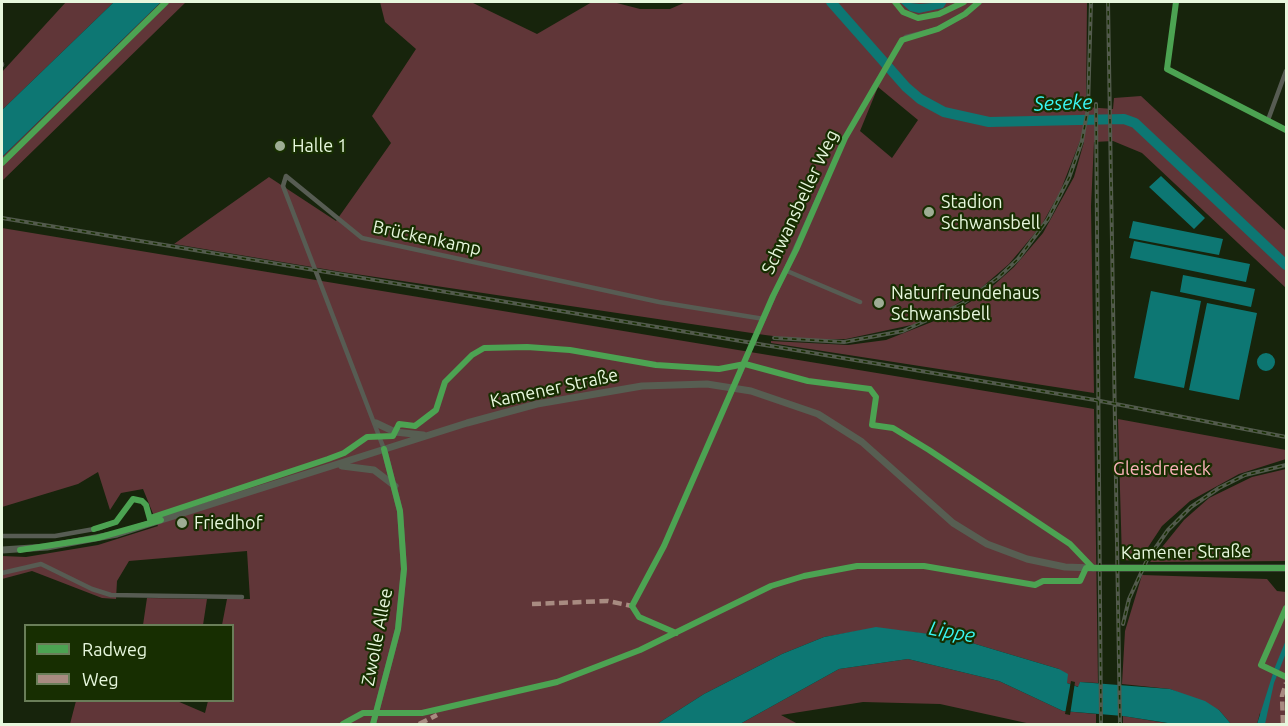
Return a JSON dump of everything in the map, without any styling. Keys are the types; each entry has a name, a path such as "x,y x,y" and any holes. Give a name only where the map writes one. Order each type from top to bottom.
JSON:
{"main road":[{"name":"Kamener Straße","path":"2,550 69,544 151,523 428,435 537,404 608,390 676,384 734,388 793,404 818,414 862,442 954,524 987,544 1028,559 1065,567 1093,568 1287,568"},
{"path":"376,423 395,432 428,435"},
{"path":"336,465 374,470 395,486"}],"street":[{"path":"900,44 906,38 938,29 965,14 979,2"},
{"path":"1176,2 1167,69 1287,130"},
{"path":"1268,120 1287,70"},
{"name":"Schwansbeller Weg","path":"759,329 845,138 881,76"},
{"name":"Brückenkamp","path":"384,449 376,423 283,186 286,176 362,238 390,246 528,272 659,302 764,319"},
{"path":"787,271 860,302"},
{"path":"734,388 748,355"},
{"name":"Zwolle Allee","path":"374,724 393,653 402,601 403,542 395,486 384,449"},
{"path":"2,536 55,536 100,528 116,522 128,502 138,499 146,505 151,523"},
{"path":"2,573 41,564 92,589 111,595 242,597"}],"green space":[{"path":"66,2 114,2 2,110 2,72"},
{"path":"161,2 186,2 2,181 2,157"},
{"path":"380,2 471,2 537,34 592,2 613,2 640,9 670,9 686,2 1087,2 1086,107 1113,109 1114,98 1141,96 1286,231 1286,288 1142,153 1113,141 1094,142 1091,206 1094,393 771,343 771,341 848,345 886,340 947,316 985,293 1014,267 1043,233 1074,177 1084,142 1080,141 1060,192 1041,226 1009,264 981,288 947,310 916,324 846,339 806,340 765,335 342,272 174,244 269,177 336,221 391,143 372,116 416,49 385,22","holes":["878,87 918,120 892,158 860,131"]},
{"path":"2,228 1094,409 1098,683 1080,682 1079,687 1067,683 1059,669 952,637 876,628 824,637 782,654 704,694 657,724 70,724 76,702 179,702 205,713 208,702 234,702 234,624 222,624 227,599 250,599 247,551 129,561 117,581 116,599 102,598 32,571 2,579 2,556 26,557 98,545 158,526 143,489 121,493 110,510 98,472 78,484 2,507"},
{"name":"Gleisdreieck","path":"1118,419 1286,450 1286,459 1239,474 1190,501 1162,526 1139,561 1122,560"},
{"path":"1286,469 1286,561 1150,562 1184,520 1209,498 1252,477"},
{"path":"1142,575 1267,579 1277,591 1286,592 1286,724 1264,724 1260,713 1257,724 1231,724 1219,710 1170,689 1122,684 1125,631"},
{"path":"147,598 207,599 203,624 143,624"},
{"path":"908,659 999,681 1063,711 1096,714 1096,724 1031,724 940,704 863,702 781,715 798,724 740,724 839,669"},
{"path":"1123,716 1172,724 1123,724"}],"water":[{"path":"114,2 161,2 2,157 2,110"},
{"path":"900,2 920,4 947,2 943,8 919,13 910,11"},
{"path":"1161,176 1205,218 1194,229 1149,187"},
{"path":"1133,221 1223,239 1219,255 1129,238"},
{"path":"1134,241 1250,264 1246,282 1130,258"},
{"path":"1183,275 1255,289 1251,307 1180,292"},
{"path":"1151,291 1201,301 1184,388 1134,378"},
{"path":"1207,303 1257,313 1239,400 1189,390"},
{"path":"1266,353 1272,356 1275,362 1272,368 1266,371 1260,368 1257,362 1260,356"},
{"path":"876,627 952,637 1059,669 1068,674 1067,683 1078,687 1080,682 1170,689 1205,701 1219,710 1231,724 1174,724 1123,716 1063,711 999,681 908,659 839,669 740,724 657,724 704,694 782,654 824,637"},
{"path":"1286,640 1286,653 1274,683 1265,724 1257,724 1275,667"}],"pier":[{"path":"1071,681 1075,682 1070,715 1065,714"}],"waterway":[{"name":"Seseke","path":"831,2 906,87 920,99 944,112 989,122 1124,119 1135,123 1286,265"}],"tunnel":[{"path":"748,355 759,329"}],"railway":[{"path":"774,338 844,342 903,331 962,304 999,277 1018,259 1048,219 1069,178 1082,141 1088,108 1091,2"},
{"path":"1108,2 1120,724"},
{"path":"1096,104 1101,724"},
{"path":"2,218 1095,400 1286,437"},
{"path":"1123,624 1129,599 1147,560 1168,530 1191,507 1219,488 1245,475 1286,465"}],"marked path":[{"path":"532,604 608,601 632,606"},
{"path":"1283,724 1282,696 1286,683"},
{"path":"419,724 437,715"}],"cycle path":[{"path":"2,163 166,2"},
{"path":"895,2 903,12 918,18 939,14 964,2"},
{"path":"676,633 639,617 632,606 664,546 845,138 902,40 938,29 965,14 979,2"},
{"path":"1176,2 1167,69 1286,130"},
{"path":"150,518 328,459 344,453 367,437 393,436 399,424 415,426 436,410 445,382 472,355 484,348 527,347 570,350 656,365 719,369 745,364 808,381 870,389 876,397 872,425 893,428 929,450 1070,544 1093,568"},
{"path":"373,724 398,629 404,569 400,511 384,449"},
{"path":"94,529 116,522 133,499 142,501 146,505 151,523"},
{"path":"20,550 97,538 161,520"},
{"path":"343,724 363,713 422,713 557,682 640,650 771,586 804,576 857,566 924,566 1035,585 1043,581 1080,581 1086,568 1286,568"},
{"path":"1286,608 1261,665 1286,677"}],"place":[{"name":"Halle 1","path":"280,146"},
{"name":"Stadion Schwansbell","path":"929,212"},
{"name":"Naturfreundehaus Schwansbell","path":"879,303"},
{"name":"Friedhof","path":"182,523"}],"water label":[{"name":"Lippe","path":"952,632"}]}
